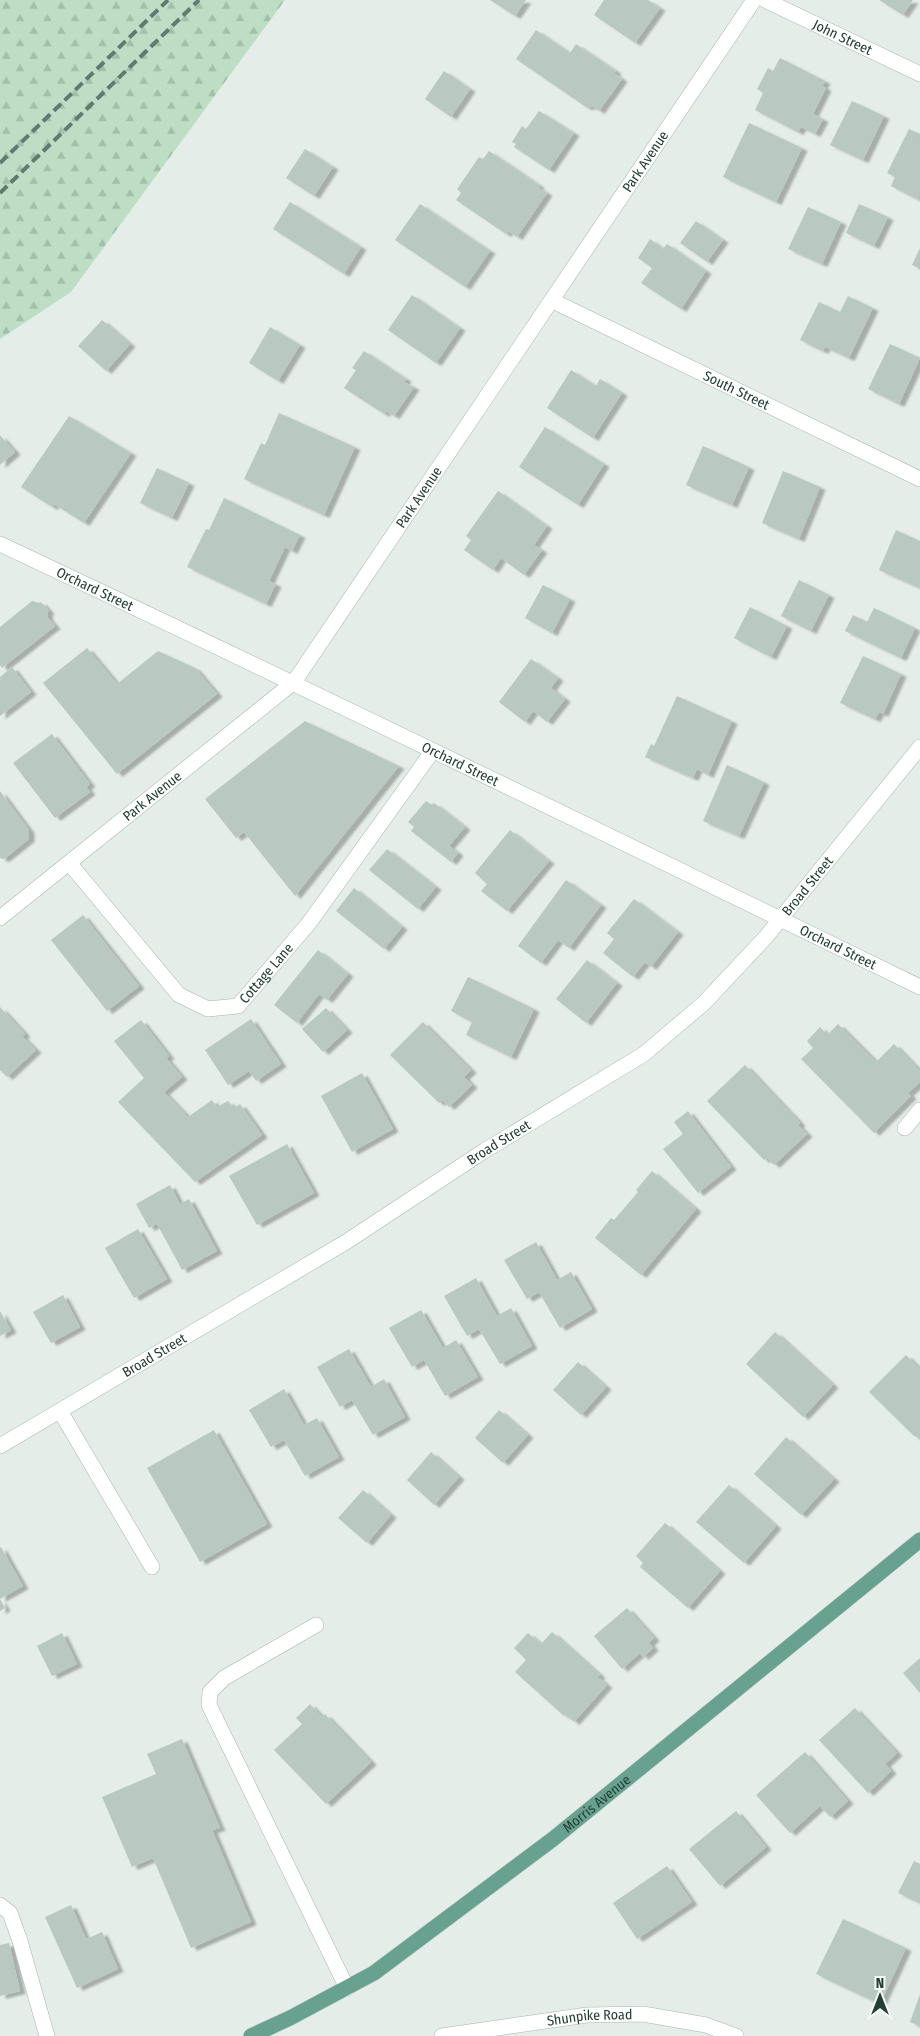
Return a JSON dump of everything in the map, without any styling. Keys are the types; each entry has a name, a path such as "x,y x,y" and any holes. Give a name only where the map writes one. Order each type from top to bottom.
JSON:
{"main road":[{"name":"Morris Avenue","path":"251,2036 374,1973 553,1839 920,1540"}],"street":[{"name":"Park Avenue","path":"0,918 70,864 294,682 553,301 754,0"},
{"name":"John Street","path":"765,0 920,74"},
{"name":"South Street","path":"553,301 920,479"},
{"name":"Orchard Street","path":"0,544 294,682 432,752 920,987"},
{"name":"Broad Street","path":"0,1446 346,1242 492,1146 644,1054 704,1003 781,920 920,747"},
{"name":"Cottage Lane","path":"70,864 179,995 208,1009 238,1006 309,923 432,752"},
{"path":"905,1128 920,1110"},
{"path":"60,1411 152,1567"},
{"path":"316,1625 224,1678 210,1692 209,1705 347,1988"},
{"path":"0,1905 10,1913 17,1932 47,2036"},
{"name":"Shunpike Road","path":"442,2036 587,2016 643,2014 706,2025 736,2036"}],"green space":[{"path":"0,0 285,0 71,292 0,339"}],"building":[{"path":"490,0 526,0 515,16"},
{"path":"604,0 648,0 660,8 635,43 594,15"},
{"path":"879,0 913,0 903,15"},
{"path":"536,30 570,53 576,44 616,71 614,73 622,79 599,111 592,106 586,107 516,59"},
{"path":"780,58 825,81 822,86 826,88 813,114 823,119 815,134 801,127 798,132 755,110 763,93 757,89 768,68 773,71"},
{"path":"444,71 470,89 451,117 425,99"},
{"path":"852,101 884,116 863,160 830,145"},
{"path":"539,111 574,133 549,170 514,147 516,144 512,142 522,126 526,129"},
{"path":"749,123 802,148 776,202 723,177"},
{"path":"909,129 920,134 919,200 891,186 895,177 887,173"},
{"path":"305,149 333,167 314,196 286,178"},
{"path":"489,151 539,185 538,187 547,193 517,237 508,231 506,234 456,200 461,193 457,189 479,157 483,159"},
{"path":"290,202 361,247 344,274 273,229"},
{"path":"420,204 490,251 465,287 395,240"},
{"path":"859,204 888,217 874,246 846,233"},
{"path":"808,207 841,222 822,264 788,249"},
{"path":"696,221 723,240 707,262 680,243"},
{"path":"650,239 663,249 667,244 706,271 681,309 641,283 652,268 638,258"},
{"path":"920,248 920,269 912,265"},
{"path":"412,295 460,328 436,363 388,330"},
{"path":"848,296 873,308 849,358 825,347 823,351 800,340 819,302 840,312"},
{"path":"102,320 130,344 106,371 78,346"},
{"path":"270,327 300,345 278,381 249,363"},
{"path":"890,344 920,358 899,404 868,389"},
{"path":"364,351 406,379 404,382 414,387 394,416 386,411 384,414 344,388 356,370 352,368"},
{"path":"571,370 596,386 600,379 622,393 593,438 547,408"},
{"path":"279,413 355,447 324,515 244,479 261,443 265,445"},
{"path":"69,416 131,453 84,523 54,504 52,507 21,487"},
{"path":"545,427 604,464 578,505 519,467"},
{"path":"0,435 15,452 0,465"},
{"path":"703,446 749,467 732,505 686,485"},
{"path":"157,468 189,483 172,518 140,503"},
{"path":"783,471 820,487 799,539 762,523"},
{"path":"498,491 547,526 534,545 542,550 524,575 501,558 493,570 464,550 471,540 466,536"},
{"path":"224,498 300,535 292,551 285,547 269,581 276,584 266,604 187,567 206,529 209,530"},
{"path":"896,530 920,541 920,588 879,570"},
{"path":"799,580 829,595 811,631 781,616"},
{"path":"543,585 570,599 552,633 525,618"},
{"path":"32,601 41,602 49,611 47,613 48,618 55,626 2,668 0,665 0,627"},
{"path":"750,607 787,626 771,657 734,638"},
{"path":"874,608 915,628 901,658 845,631 853,615 867,622"},
{"path":"87,648 117,684 158,651 195,668 217,694 117,774 43,683"},
{"path":"863,656 901,674 883,714 879,712 875,719 840,703"},
{"path":"531,659 558,678 551,688 565,699 547,722 533,711 525,722 499,702"},
{"path":"12,667 31,692 0,716 0,677"},
{"path":"677,696 732,721 708,775 697,769 693,778 645,757 651,744 654,746"},
{"path":"305,721 399,766 295,896 244,832 236,838 205,799"},
{"path":"52,734 90,784 86,787 90,792 55,818 13,763"},
{"path":"727,765 764,782 739,836 703,821"},
{"path":"0,791 29,830 29,839 4,859 0,858"},
{"path":"426,801 432,805 434,803 465,827 449,846 458,853 451,862 411,831 414,827 408,822"},
{"path":"510,830 549,861 507,911 481,891 487,884 475,873"},
{"path":"387,849 436,887 418,909 369,870"},
{"path":"566,880 601,905 569,948 558,940 541,963 518,946"},
{"path":"354,888 402,927 384,949 336,911"},
{"path":"634,899 678,932 651,967 645,962 633,977 603,953 614,939 607,933"},
{"path":"83,915 139,986 107,1011 51,940"},
{"path":"318,950 348,974 327,1000 319,994 297,1023 274,1005"},
{"path":"587,960 617,983 586,1023 556,999"},
{"path":"468,977 534,1009 511,1057 466,1035 472,1022 451,1011"},
{"path":"0,1007 25,1034 22,1036 36,1050 7,1077 0,1070"},
{"path":"326,1008 347,1030 323,1052 302,1029"},
{"path":"251,1019 281,1064 256,1081 249,1071 228,1085 205,1050"},
{"path":"141,1020 169,1056 166,1058 182,1077 164,1092 188,1117 212,1100 217,1107 228,1101 234,1108 240,1104 262,1135 195,1182 118,1102 144,1078 114,1041"},
{"path":"423,1022 471,1070 464,1077 472,1085 449,1107 442,1100 439,1103 390,1055"},
{"path":"838,1024 876,1062 894,1044 920,1071 920,1082 908,1093 911,1096 874,1133 801,1059 813,1048 807,1041 820,1027 827,1035"},
{"path":"745,1065 800,1123 798,1125 807,1134 774,1165 767,1158 764,1160 707,1101"},
{"path":"362,1073 393,1129 352,1152 321,1096"},
{"path":"688,1111 731,1167 698,1193 663,1149 683,1134 674,1122"},
{"path":"287,1144 314,1193 257,1225 229,1176"},
{"path":"652,1171 696,1209 641,1275 595,1238 611,1218 614,1220 638,1192 636,1190"},
{"path":"170,1185 180,1204 189,1199 217,1251 182,1270 157,1224 149,1228 136,1204"},
{"path":"138,1229 167,1279 134,1298 105,1248"},
{"path":"536,1242 557,1280 571,1272 592,1309 560,1328 539,1292 527,1299 504,1260"},
{"path":"476,1278 497,1316 511,1308 532,1346 500,1364 479,1329 467,1336 444,1296"},
{"path":"63,1295 80,1327 51,1343 33,1312"},
{"path":"421,1310 443,1348 456,1340 478,1377 445,1396 424,1360 412,1367 389,1328"},
{"path":"0,1311 11,1330 0,1336"},
{"path":"775,1332 833,1385 803,1417 746,1364"},
{"path":"349,1349 371,1387 384,1379 405,1417 373,1435 352,1400 340,1407 317,1367"},
{"path":"906,1355 920,1369 920,1440 869,1392"},
{"path":"578,1362 606,1387 581,1415 553,1390"},
{"path":"284,1389 304,1425 317,1418 339,1457 305,1476 284,1440 271,1447 249,1410"},
{"path":"499,1410 528,1435 503,1463 475,1438"},
{"path":"214,1430 267,1524 200,1562 147,1468"},
{"path":"786,1437 834,1479 801,1515 754,1474"},
{"path":"431,1452 459,1477 434,1505 407,1480"},
{"path":"729,1485 776,1526 744,1563 696,1522"},
{"path":"363,1490 391,1515 367,1543 338,1518"},
{"path":"665,1523 720,1571 688,1608 640,1567 643,1563 636,1556"},
{"path":"1,1547 23,1586 0,1599 0,1548"},
{"path":"0,1599 5,1608 0,1611"},
{"path":"627,1608 654,1638 649,1643 653,1648 643,1657 640,1653 622,1669 594,1636"},
{"path":"552,1632 600,1675 598,1677 607,1685 574,1722 565,1714 564,1716 515,1672 526,1660 514,1648 528,1633 541,1644"},
{"path":"62,1633 77,1664 52,1676 37,1646"},
{"path":"920,1658 920,1693 903,1673"},
{"path":"310,1704 322,1717 325,1714 371,1762 326,1804 274,1750 302,1724 296,1718"},
{"path":"855,1708 897,1753 885,1764 891,1771 868,1793 819,1740"},
{"path":"182,1739 220,1828 212,1830 251,1922 191,1948 153,1858 132,1867 102,1797 156,1774 147,1754"},
{"path":"805,1752 848,1801 830,1817 820,1806 790,1833 756,1795"},
{"path":"736,1811 766,1847 720,1886 689,1849"},
{"path":"914,1861 920,1864 920,1903 898,1893"},
{"path":"667,1866 692,1902 637,1939 613,1903"},
{"path":"71,1905 86,1939 102,1932 118,1969 77,1988 45,1917"},
{"path":"843,1919 906,1948 880,2004 816,1974"},
{"path":"9,1943 20,1991 0,1996 0,1945"},
{"path":"920,1994 920,2026 910,2022"}],"railway":[{"path":"0,163 168,0"},
{"path":"0,193 199,0"}]}
